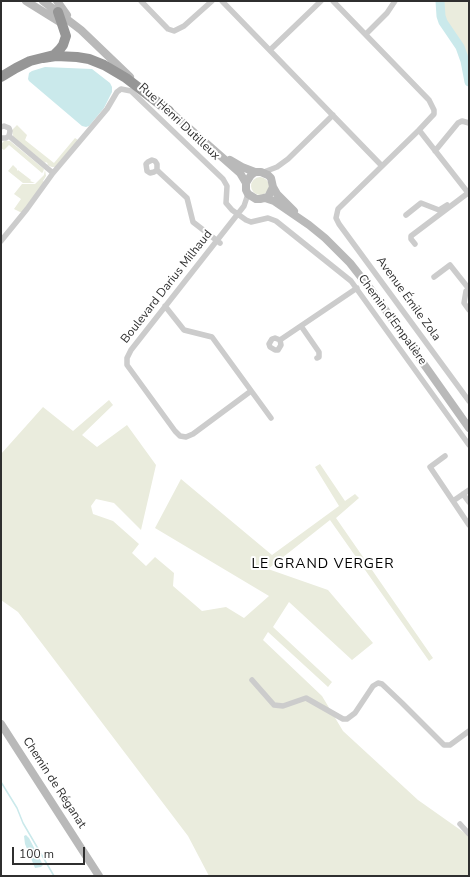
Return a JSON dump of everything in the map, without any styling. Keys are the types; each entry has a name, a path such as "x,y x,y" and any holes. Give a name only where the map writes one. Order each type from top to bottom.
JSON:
{"highway":[{"path":"1,77 30,62 57,53 63,45 66,36 63,23 58,12"},
{"path":"44,58 56,56 77,57 89,59 104,65 126,78 169,111"}],"main road":[{"path":"27,1 63,23 121,68"},
{"path":"43,1 81,30 121,68 240,174 246,183"},
{"path":"57,1 81,30"},
{"path":"207,144 232,161 254,172 264,172 268,175 277,194 309,225"},
{"path":"254,172 250,175 246,183 246,190 248,194 260,199 274,201 325,238 358,273 469,428"},
{"path":"260,199 270,194 273,184"},
{"name":"Chemin de Réganat","path":"1,724 99,876"}],"street":[{"path":"141,1 168,29 174,30 184,26 212,1"},
{"path":"222,1 382,166 434,114 434,110 432,104 333,1"},
{"path":"270,50 321,1"},
{"path":"366,34 387,13 394,1"},
{"name":"Rue Henri Dutilleux","path":"2,239 28,209 53,173 107,109 116,92 120,89 130,91 223,179 227,186 226,203 237,214"},
{"path":"264,172 277,167 288,159 333,115"},
{"path":"435,151 458,123 462,121 469,123"},
{"path":"1,128 4,126 9,128 9,136"},
{"path":"419,130 468,192"},
{"path":"1,138 6,138 9,136"},
{"path":"9,136 53,173"},
{"name":"Avenue Émile Zola","path":"382,166 338,208 336,213 338,224 469,401"},
{"path":"273,184 277,167"},
{"path":"157,170 185,194 193,222 218,242"},
{"path":"406,214 421,203 439,210 468,192"},
{"path":"415,244 411,239 411,236 468,192"},
{"name":"Boulevard Darius Milhaud","path":"248,194 244,206 218,242 131,350 127,358 127,365 180,436 186,437 192,434 251,391"},
{"name":"Boulevard Darius Milhaud","path":"244,206 260,199"},
{"name":"Chemin d'Empalière","path":"237,214 251,222 268,218 276,221 350,280 469,445"},
{"path":"434,276 450,265 469,289 466,291 464,303 469,310"},
{"path":"280,340 357,288"},
{"path":"165,306 184,330 212,337 271,418"},
{"path":"301,326 319,352 319,357 317,358"},
{"path":"446,456 430,467 469,525"},
{"path":"453,502 469,490"},
{"path":"463,494 469,502"},
{"path":"252,680 274,705 283,706 306,698 343,720 355,713 373,686 378,683 382,684 444,745 450,745 469,731"},
{"path":"460,824 469,834"}],"shaded area":[{"path":"442,1 469,1 469,77 461,46 443,20"},
{"path":"17,125 27,135 25,140 54,163 75,138 78,140 55,167 52,167 47,165 48,164 46,162 45,163 13,137 12,130"},
{"path":"4,141 10,141 44,169 43,172 42,173 9,145 4,150 1,148 1,144"},
{"path":"13,165 17,171 18,170 31,180 30,181 35,183 23,183 8,171"},
{"path":"45,170 46,176 43,181 44,182 22,212 14,209 21,199 14,194 22,184 35,184 44,175"},
{"path":"260,177 264,178 268,182 268,190 264,194 260,195 256,194 252,190 251,186 252,182 256,178"},
{"path":"109,400 113,405 82,435 97,447 127,425 156,465 141,530 114,503 96,499 91,506 93,514 113,521 139,544 132,553 146,566 155,557 174,573 173,586 202,611 226,607 244,618 269,596 155,528 181,479 272,555 339,506 315,467 320,464 345,501 355,494 359,498 336,518 433,658 429,661 330,520 268,569 328,590 373,643 352,660 289,602 273,627 332,682 328,687 268,632 263,640 322,696 343,731 418,800 469,836 469,876 209,876 188,836 18,612 1,600 1,454 43,407 73,431"}],"water":[{"path":"45,67 92,69 110,83 112,92 104,108 89,126 82,126 29,81 29,73"},
{"path":"26,835 43,865 41,867 35,868 25,844 24,836"}],"waterway":[{"path":"440,1 443,22 460,47 465,61 469,82"},
{"path":"1,782 54,876"}],"district":[{"name":"LE GRAND VERGER","path":"323,565"}]}
